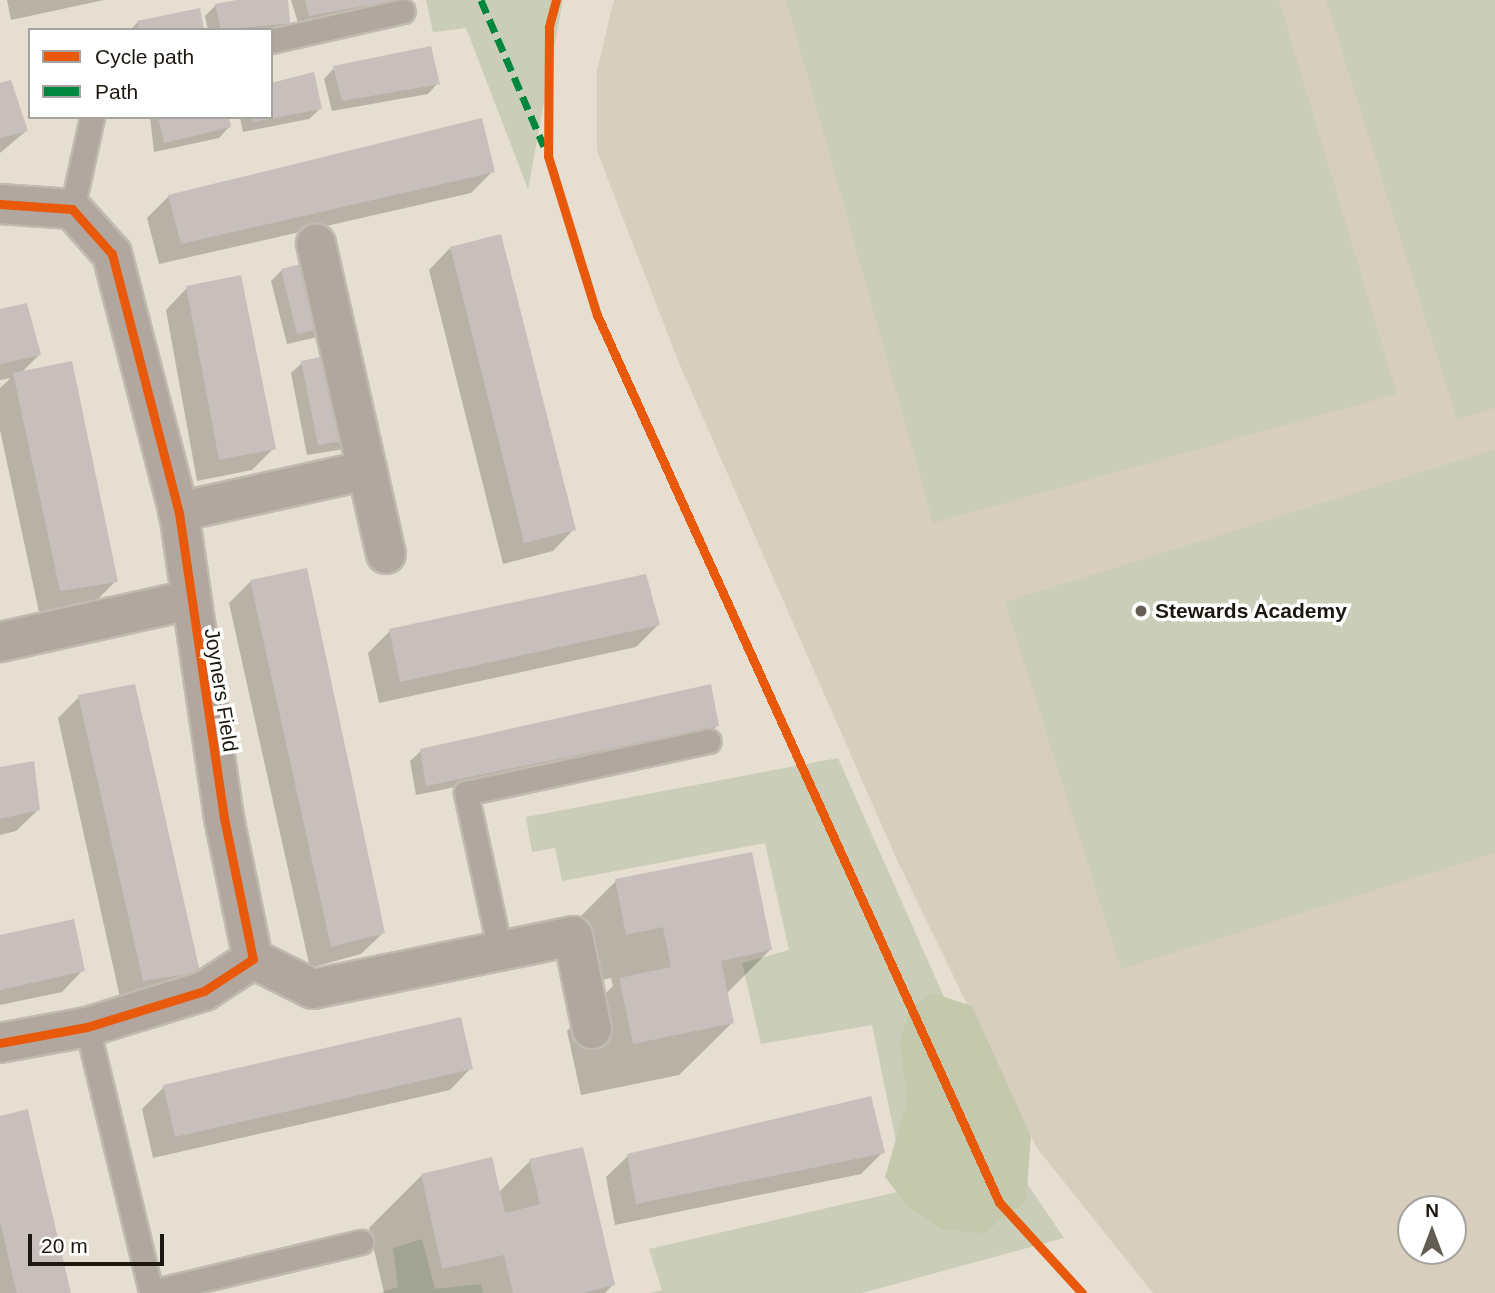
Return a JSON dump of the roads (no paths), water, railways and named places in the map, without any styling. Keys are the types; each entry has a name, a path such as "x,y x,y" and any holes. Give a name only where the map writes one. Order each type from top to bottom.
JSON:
{"street":[{"path":"0,204 72,209"},
{"name":"Joyners Field","path":"72,209 112,254 178,512 189,600 253,958"},
{"path":"316,244 386,554"},
{"path":"178,512 367,470"},
{"path":"0,642 189,600"},
{"path":"0,1043 87,1027 204,991 253,958 313,989 499,946 573,936 592,1029"}],"lane":[{"path":"273,41 402,11"},
{"path":"72,209 92,119"},
{"path":"499,946 466,793 708,741"},
{"path":"87,1027 151,1292 361,1242"}],"place":[{"name":"Stewards Academy","path":"1141,611"}]}
